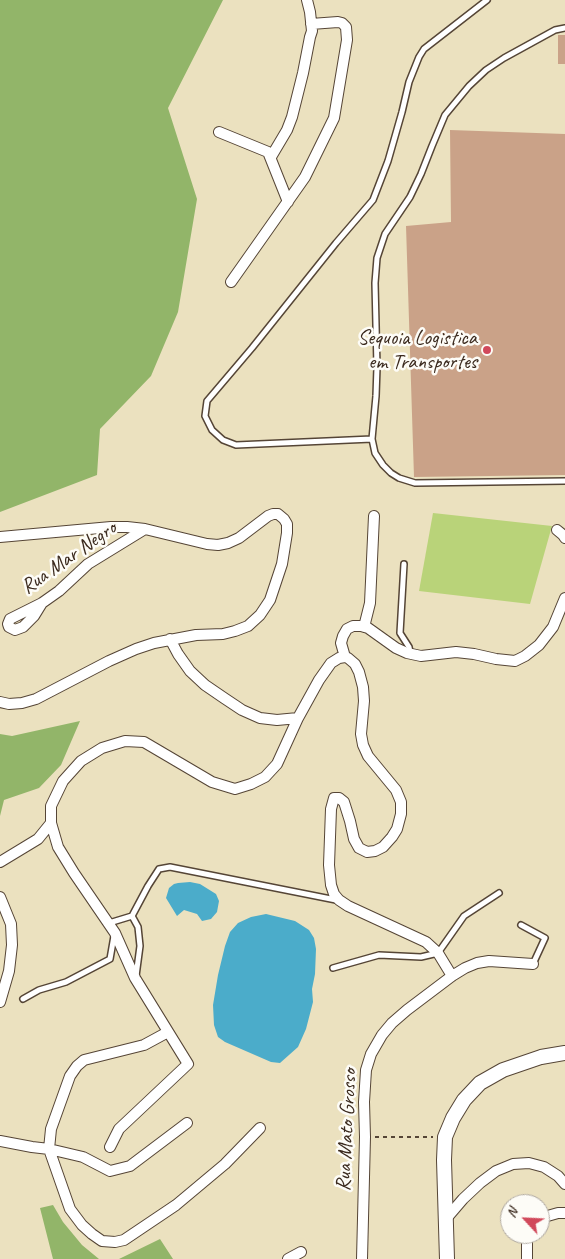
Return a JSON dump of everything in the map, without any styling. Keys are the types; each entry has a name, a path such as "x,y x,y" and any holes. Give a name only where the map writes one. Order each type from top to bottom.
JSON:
{"main road":[{"path":"447,1259 444,1160 446,1137 453,1118 464,1100 480,1083 510,1067 541,1057 565,1053"}],"street":[{"path":"271,157 287,130 292,117 312,31 307,0"},
{"path":"231,282 306,177 334,118 347,40 346,27 338,22 311,24"},
{"path":"219,132 268,152 288,202"},
{"path":"0,537 127,527 145,529 218,545 239,538 273,514 278,514 284,519 287,524 288,533 277,583 270,600 260,615 248,626 235,632 196,635 154,643 101,665 36,699 15,704 0,702"},
{"path":"364,627 370,603 374,516"},
{"name":"Rua Mar Negro","path":"14,616 42,603 59,591 88,564 145,529"},
{"path":"557,530 565,538"},
{"path":"344,657 341,643 343,636 353,626 368,628 396,648 410,654 421,656 456,652 515,661 526,656 544,639 553,626 565,598"},
{"path":"170,639 190,670 236,706 260,718 277,720 298,718"},
{"path":"110,1148 119,1129 188,1064 135,978 115,933 58,847 51,822 51,806 63,781 81,761 102,748 125,741 144,742 212,782 235,789 251,784 265,777 277,764 298,718 319,680 331,663 339,658 348,658 355,664 363,687 364,700 361,734 364,745 368,756 396,790 401,802 401,814 397,829 392,837 383,847 375,852 367,852 359,848 354,839 344,802 339,798 334,798 331,809 329,864 331,885 334,894 348,906 426,942 438,952 452,976"},
{"path":"0,862 38,839 51,822"},
{"path":"0,897 11,924 12,945 9,971 0,1002"},
{"name":"Rua Mato Grosso","path":"362,1259 366,1070 382,1035 392,1023 465,968 489,961 533,964"},
{"path":"168,1032 144,1045 89,1058 76,1066 70,1076 51,1129 49,1149 70,1209 82,1225 102,1241 115,1242 124,1240 176,1205 225,1164 260,1128"},
{"path":"0,1141 83,1157 110,1171 130,1166 187,1124"},
{"path":"445,1220 480,1183 496,1171 513,1164 529,1163 544,1167 558,1176 565,1184"},
{"path":"550,1215 565,1213"},
{"path":"527,1244 527,1259"},
{"path":"288,1259 301,1252"}],"lane":[{"path":"372,439 236,444 223,440 212,430 205,416 207,401 336,242 373,200 388,161 409,82 424,49 487,0"},
{"path":"565,28 555,30 504,58 486,70 468,86 445,115 410,197 384,234 377,258 377,367 372,439 375,453 383,465 399,478 415,483 565,481"},
{"path":"404,564 400,633 409,647 410,654"},
{"path":"108,923 132,916 159,869 170,867 339,900"},
{"path":"333,968 379,955 421,957 438,952 464,916 499,893"},
{"path":"132,916 138,926 140,946 135,978"},
{"path":"521,925 545,938 533,964"},
{"path":"23,998 39,990 66,982 110,959 115,933"}],"path":[{"path":"365,1137 446,1137"}],"green space":[{"path":"0,0 223,0 168,108 197,199 178,312 151,376 100,429 97,475 0,512"},
{"path":"433,513 552,526 530,604 419,591"},
{"path":"80,721 61,765 39,788 4,800 0,816 0,734 12,736"},
{"path":"53,1205 63,1222 82,1245 99,1259 53,1259 40,1208"},
{"path":"160,1239 173,1259 119,1259"}],"water":[{"path":"190,882 200,884 216,894 219,901 217,912 211,919 202,921 197,914 184,910 177,916 166,898 169,888 174,884"},
{"path":"266,914 295,921 309,930 314,938 316,949 312,989 313,1002 306,1029 298,1047 280,1063 271,1062 225,1042 218,1037 214,1025 213,1005 218,975 230,932 238,923 251,917"}],"building":[{"path":"558,35 565,35 565,64 558,64"},
{"name":"Sequoia Logistica em Transportes","path":"450,130 565,134 565,475 414,477 406,226 451,222"}],"place":[{"name":"Sequoia Logistica em Transportes","path":"487,350"}]}
